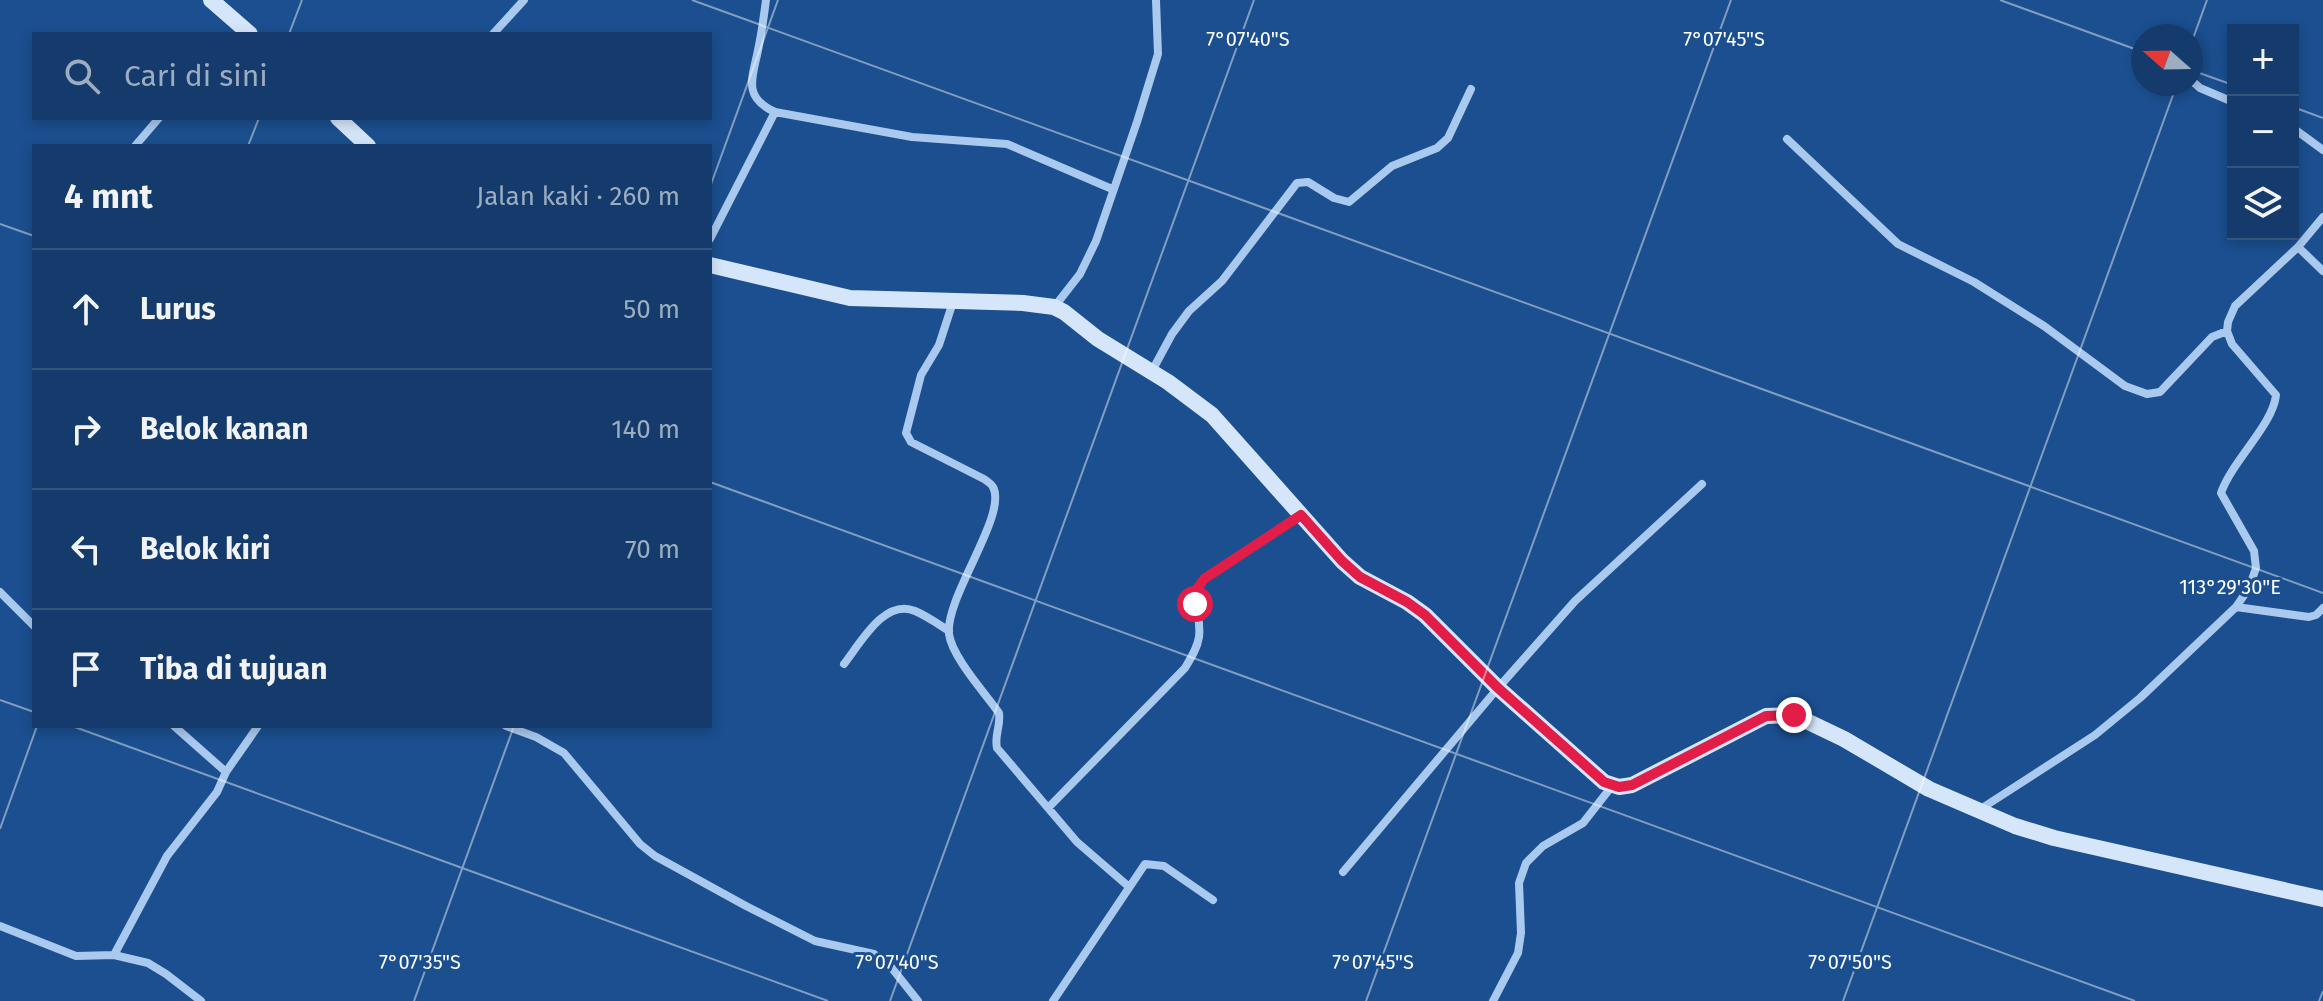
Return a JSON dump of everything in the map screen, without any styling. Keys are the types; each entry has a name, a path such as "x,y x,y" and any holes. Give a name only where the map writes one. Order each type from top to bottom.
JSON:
{"street":[{"path":"211,0 240,28"},
{"path":"495,32 524,0"},
{"path":"766,0 752,77 753,93 761,105 775,112 912,137 1007,144 1112,189"},
{"path":"1054,307 1080,274 1096,241 1158,54 1156,0"},
{"path":"1152,371 1189,311 1222,281 1297,183 1308,182 1334,198 1349,202 1392,166 1437,148 1448,138 1471,89"},
{"path":"2203,89 2227,99"},
{"path":"712,235 775,112"},
{"path":"137,144 157,120"},
{"path":"340,120 366,144"},
{"path":"2299,132 2323,150"},
{"path":"1787,139 1898,244 1986,290 2044,326 2125,386 2147,394 2160,392 2212,337 2227,331"},
{"path":"1978,810 2095,735 2140,698 2236,607 2249,588 2256,568 2254,551 2221,493 2227,476 2271,413 2276,395 2232,344 2227,331 2230,313 2298,247 2323,217"},
{"path":"2298,247 2323,271"},
{"path":"712,266 779,284 850,298 1023,303 1054,307 1098,339 1152,371 1212,415 1342,561 1360,577 1425,615 1498,688 1589,770 1613,785 1632,785 1766,716 1794,715 1844,739 1929,789 2015,826 2054,838 2323,899"},
{"path":"953,302 939,345 921,375 906,433 911,442 984,479 993,486 996,498 981,544 955,598 949,631 952,646 999,713 1001,723 995,740 997,748 1077,842 1128,886"},
{"path":"1343,872 1575,601 1702,484"},
{"path":"1048,808 1185,668 1199,636 1195,596 1204,579 1301,515"},
{"path":"0,592 32,624"},
{"path":"2236,607 2309,617 2323,608"},
{"path":"844,664 887,612 900,608 914,610 949,631"},
{"path":"176,728 226,772"},
{"path":"114,955 167,856 217,792 226,772 257,728"},
{"path":"511,728 536,737 564,753 640,844 655,856 815,941 874,954 891,967 918,1001"},
{"path":"1493,1001 1518,953 1521,933 1519,883 1526,863 1543,846 1583,823 1613,785"},
{"path":"1053,1001 1145,864 1164,866 1213,900"},
{"path":"0,926 76,956 114,955 148,963 201,1001"}],"route":[{"path":"1195,604 1197,589 1204,579 1301,515 1360,577 1425,615 1498,688 1604,782 1619,787 1632,785 1766,716 1794,715"}]}
